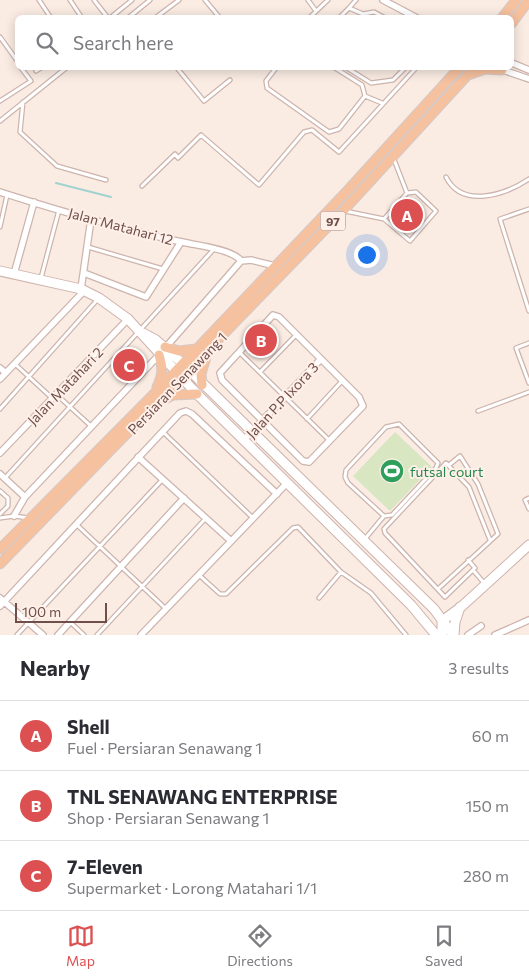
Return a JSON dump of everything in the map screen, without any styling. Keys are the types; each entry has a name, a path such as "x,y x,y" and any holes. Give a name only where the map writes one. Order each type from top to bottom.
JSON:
{"main road":[{"path":"504,15 516,0"},
{"path":"514,20 529,0"},
{"name":"Persiaran Senawang 1","path":"0,549 155,392 348,190 456,70"},
{"name":"Persiaran Senawang 1","path":"0,564 343,211 472,70"},
{"path":"466,75 482,70"},
{"path":"155,392 162,377 162,351 196,348"},
{"path":"202,385 203,366 208,352"},
{"path":"160,401 173,395 197,394"}],"street":[{"path":"383,0 411,15"},
{"path":"514,64 529,70"},
{"path":"503,70 529,79"},
{"name":"Jalan Matahari 12","path":"0,192 91,220 214,248 239,257 241,261"},
{"path":"14,274 34,202"},
{"path":"0,379 82,290 86,246 91,220"},
{"path":"84,274 146,297 181,242"},
{"path":"14,516 25,497 162,351 241,261 251,260 275,266"},
{"path":"0,270 82,290 99,298 128,319 162,351 182,363 202,385 434,610 454,635"},
{"path":"273,315 279,317 297,335 359,397 363,406 309,462 303,461 222,380 220,373 238,351 273,315"},
{"name":"Jalan Matahari 2","path":"0,453 128,319"},
{"path":"162,351 175,371 197,394 410,606 436,635"},
{"name":"Jalan P.P Ixora 3","path":"243,441 320,360"},
{"path":"0,368 6,373"},
{"path":"43,635 1,601 77,525 180,413 186,411 192,414 277,494"},
{"path":"138,457 164,478 230,540"},
{"path":"3,476 25,497"},
{"path":"141,635 230,540 286,484"},
{"path":"58,635 184,498"},
{"path":"442,621 529,545"},
{"path":"434,610 460,607"},
{"path":"454,635 455,622 460,607"},
{"path":"495,635 529,620"},
{"path":"442,621 442,635"},
{"path":"468,635 481,626"}],"lane":[{"path":"39,0 49,15"},
{"path":"70,0 80,15"},
{"path":"94,0 106,15"},
{"path":"113,15 132,0"},
{"path":"132,15 150,0"},
{"path":"159,15 179,0"},
{"path":"206,0 218,15"},
{"path":"308,0 316,11"},
{"path":"312,15 328,0"},
{"path":"342,15 356,0"},
{"path":"349,8 363,14 374,12 380,15"},
{"path":"0,37 15,58"},
{"path":"0,101 30,81 22,70"},
{"path":"0,121 63,70"},
{"path":"179,70 204,101 230,80"},
{"path":"274,70 266,81 267,88 329,132 339,129 365,96"},
{"path":"338,70 362,85 365,96"},
{"path":"350,70 371,83 393,80 403,70"},
{"path":"142,186 174,154 178,158 201,134 259,185 304,132 312,130 339,152 414,70"},
{"path":"365,96 383,103"},
{"path":"23,102 20,132 57,166 106,180"},
{"path":"393,156 407,193"},
{"path":"446,177 451,187 462,194 483,196 512,190 529,179"},
{"path":"343,211 384,219 410,241 436,211 416,192 407,193 384,219"},
{"path":"0,227 8,195"},
{"path":"529,209 500,220 529,311"},
{"path":"40,281 59,210"},
{"path":"86,246 164,269"},
{"path":"3,476 70,408 214,248"},
{"path":"0,409 30,378 99,298"},
{"path":"260,372 297,335"},
{"path":"529,343 516,348 529,383"},
{"path":"238,351 330,442"},
{"path":"15,364 92,427"},
{"path":"307,419 342,381"},
{"path":"478,411 529,392"},
{"path":"399,424 438,463 436,468 392,515 384,516 348,483 345,477 346,470 386,427 399,424"},
{"path":"162,431 253,518"},
{"path":"438,588 498,534 478,484 460,456 449,465"},
{"path":"473,570 445,596 385,533 384,528 445,463 469,486 490,540"},
{"path":"17,635 164,478"},
{"path":"0,491 8,498 8,506 0,516"},
{"path":"529,498 525,500 529,509"},
{"path":"0,516 30,518"},
{"path":"363,540 384,516"},
{"path":"97,635 206,518"},
{"path":"77,525 165,608"},
{"path":"199,574 220,594 226,594 293,528 298,527 341,572 370,593 406,635"},
{"path":"468,560 484,584"},
{"path":"319,598 341,572"},
{"path":"70,622 84,635"}],"green space":[{"name":"futsal court","path":"395,432 432,467 390,511 353,476"}],"waterway":[{"path":"56,183 111,197"}],"place":[{"name":"Shell","path":"407,215"},
{"name":"TNL SENAWANG ENTERPRISE","path":"261,340"},
{"name":"7-Eleven","path":"129,365"},
{"name":"futsal court","path":"392,471"}]}
